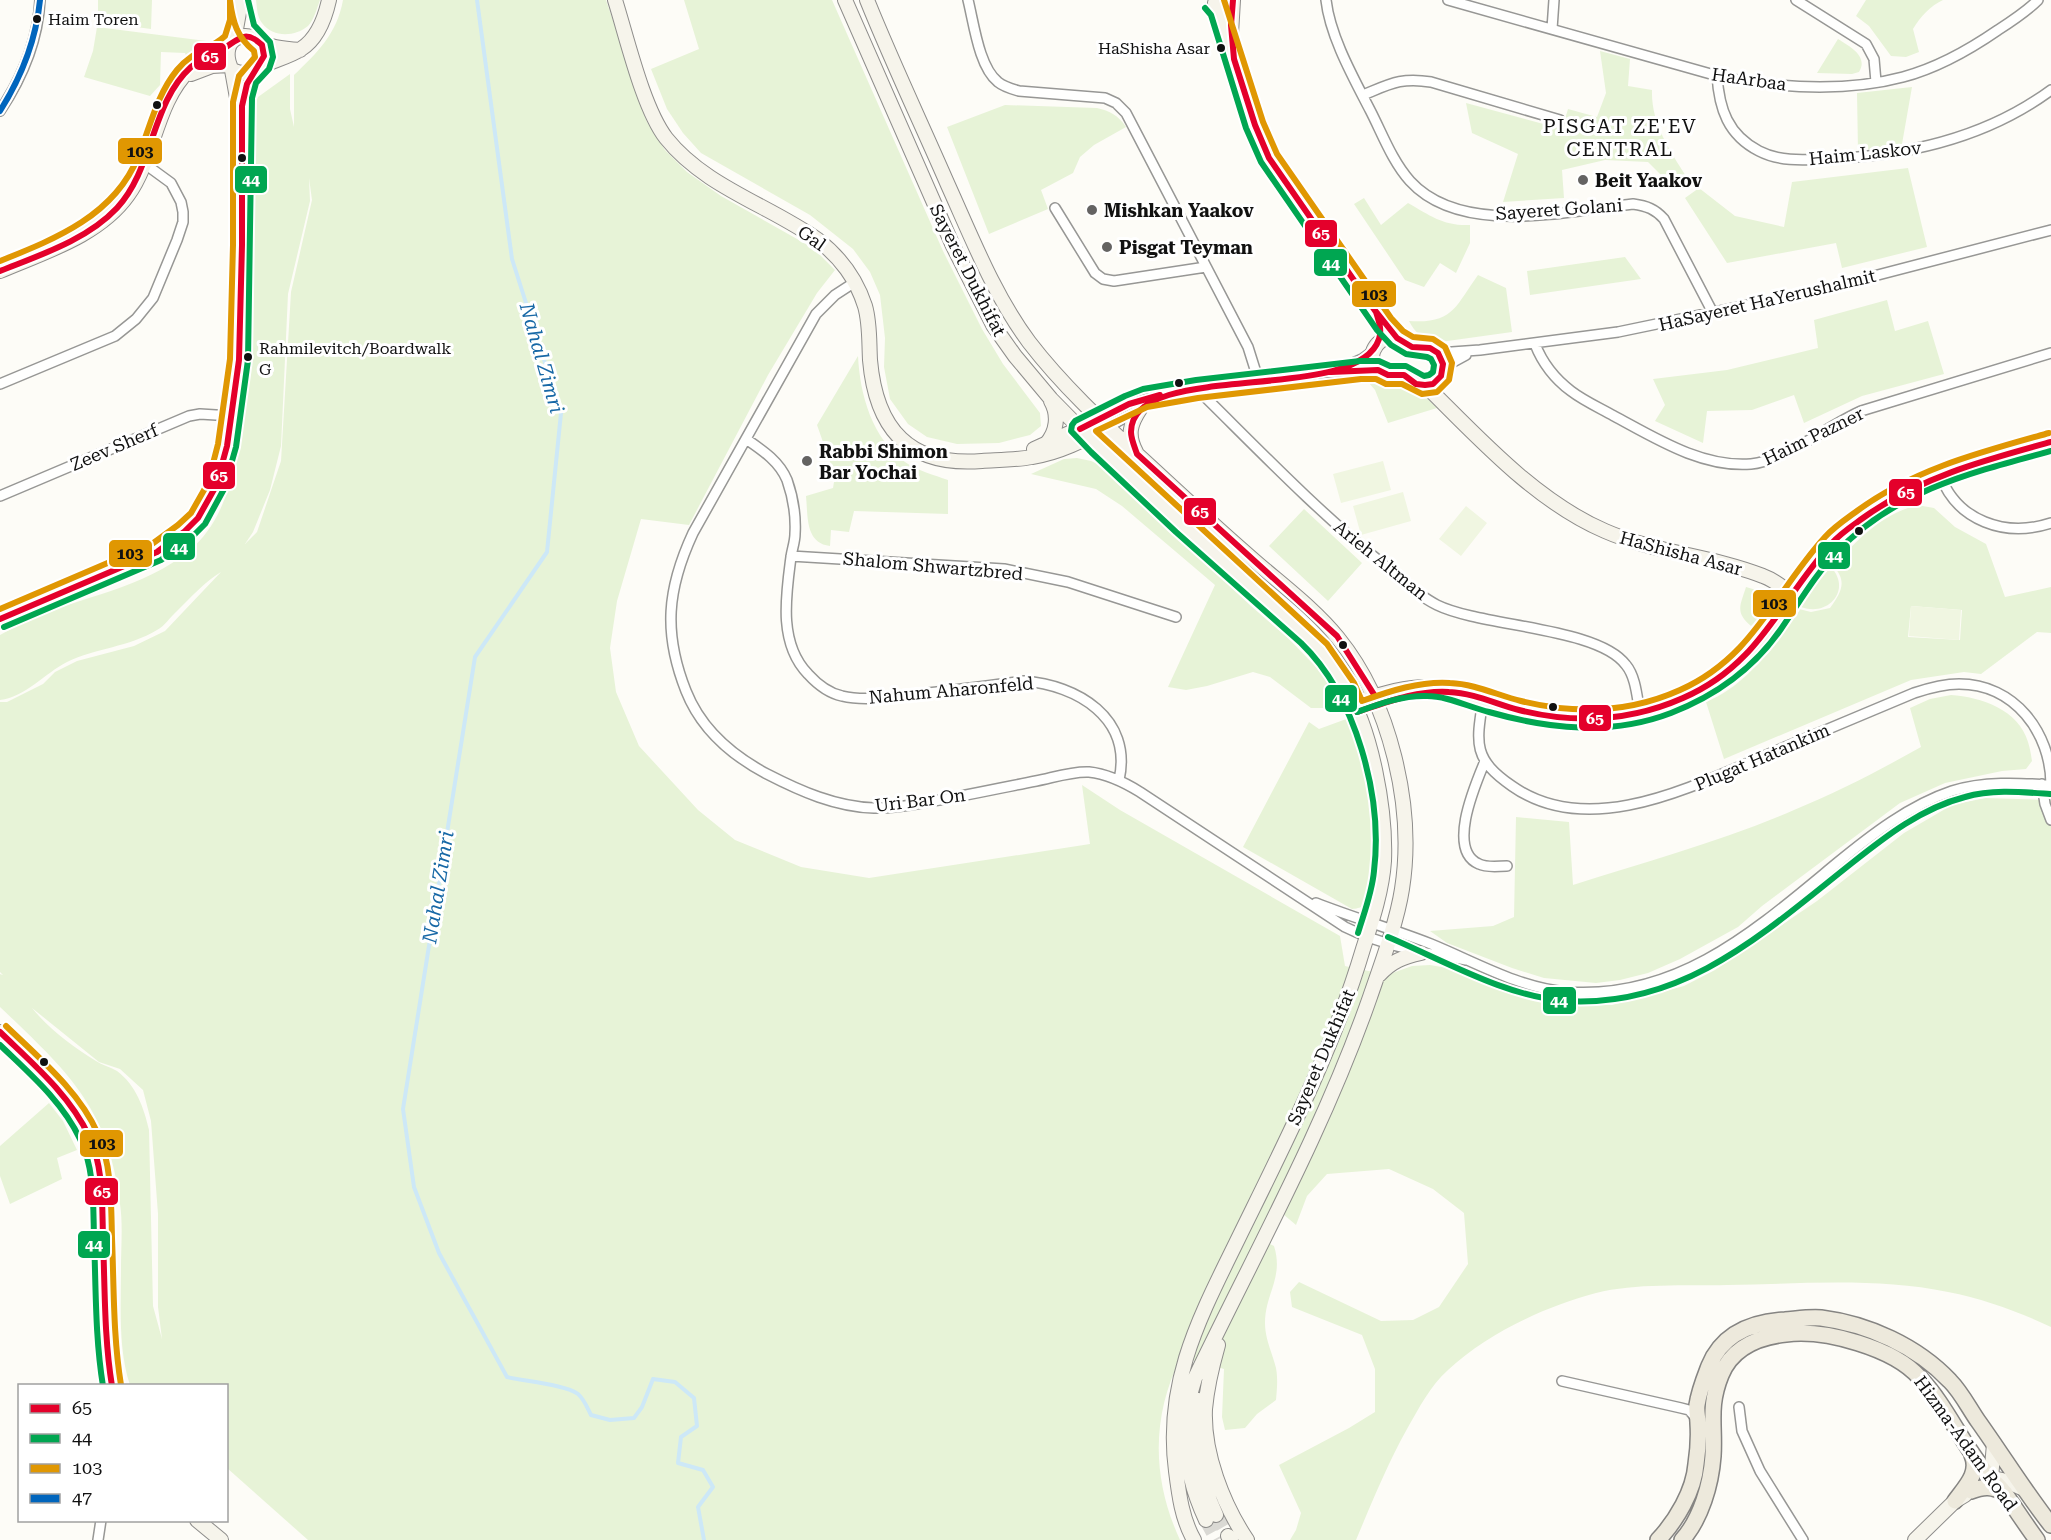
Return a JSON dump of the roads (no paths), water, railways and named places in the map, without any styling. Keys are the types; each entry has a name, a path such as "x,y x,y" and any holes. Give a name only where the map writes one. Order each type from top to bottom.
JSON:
{"main road":[{"name":"Hizma-Adam Road","path":"1658,1540 1666,1532 1687,1496 1696,1467 1697,1407 1700,1388 1719,1348 1733,1335 1748,1326 1767,1321 1821,1318 1852,1325 1903,1344 1928,1361 1951,1382 2022,1488 2051,1526"},
{"name":"Hizma-Adam Road","path":"1682,1540 1702,1505 1707,1486 1713,1455 1712,1416 1715,1393 1722,1373 1734,1353 1767,1336 1793,1333 1815,1333 1850,1340 1887,1354 1919,1375 1939,1401 1969,1449 2005,1493 2037,1540"},
{"path":"1955,1501 1970,1480 1975,1468 1975,1461 1969,1449"},
{"path":"1971,1491 1991,1487 2005,1493"}],"street":[{"path":"0,111 11,94 27,59 38,22 40,0"},
{"path":"181,79 212,66 231,67 240,74 256,70 300,50 318,31 329,0"},
{"name":"Gal","path":"615,0 651,111 665,137 687,159 713,178 804,230 845,265 865,307 869,326 870,360 878,402 884,417 901,440 925,454 958,461 991,460 1042,455 1104,423"},
{"name":"Sayeret Dukhifat","path":"845,0 953,246 988,317 1015,356 1084,434 1321,651 1346,687 1370,750 1379,792 1384,861 1380,888 1367,936 1337,1029 1189,1344 1178,1394 1173,1449 1182,1509 1188,1530 1194,1540"},
{"name":"Sayeret Dukhifat","path":"867,0 972,237 1010,314 1050,367 1104,423 1337,636 1366,679 1391,744 1400,788 1404,824 1406,857 1402,892 1377,976 1356,1037 1335,1087 1213,1341 1202,1379 1196,1424 1200,1462 1211,1518"},
{"path":"968,0 985,66 998,82 1019,91 1105,98 1126,112 1248,347 1258,382"},
{"path":"1233,0 1227,3 1213,1 1269,158 1376,312 1397,338 1412,347 1430,348 1438,353"},
{"path":"1233,0 1231,25 1234,59"},
{"name":"Sayeret Golani","path":"1326,0 1330,23 1363,95 1395,160 1410,182 1436,201 1457,210 1493,216 1633,204 1656,210 1664,219 1713,313"},
{"name":"HaArbaa","path":"1448,0 1717,75 1748,82 1827,86 1904,77 1957,56 1979,43 2038,0"},
{"path":"1552,29 1555,16 1554,0"},
{"path":"1796,0 1866,44 1874,59 1876,82"},
{"path":"0,619 157,552 184,532 198,518 216,486 227,446 239,360 243,101 265,55 263,48 254,38 240,4"},
{"path":"240,4 227,55 241,120"},
{"path":"0,272 71,241 98,224 127,197 145,164 164,109 190,68 244,36 278,47 300,50"},
{"name":"Haim Laskov","path":"1717,75 1718,98 1728,122 1738,135 1771,157 1788,160 1866,156 1917,149 1955,139 2010,117 2051,90"},
{"path":"1363,95 1404,79 1417,80 1431,82 1560,120"},
{"path":"0,384 115,336 136,319 153,298 177,240 183,222 183,212 181,201 171,183 145,164"},
{"path":"1055,208 1095,273 1104,279 1128,280 1206,267"},
{"name":"HaSayeret HaYerushalmit","path":"1438,353 1535,344 1618,332 1713,313 1820,290 2051,230"},
{"name":"Uri Bar On","path":"855,282 835,295 816,314 681,558 675,578 671,601 674,652 681,678 692,706 721,744 761,771 799,790 849,805 874,808 921,803 1087,772 1119,780 1303,897 1336,922 1367,936 1421,953 1466,960"},
{"path":"1376,312 1379,325 1373,360 1378,370"},
{"path":"1326,372 1355,363 1385,338 1397,338"},
{"name":"Haim Pazner","path":"1535,344 1549,369 1571,391 1588,402 1689,454 1741,464 1773,459 1862,411 2051,353"},
{"name":"HaSayeret HaYerushalmit","path":"1442,373 1464,355 1480,350"},
{"name":"HaShisha Asar","path":"1438,353 1443,361 1444,398 1458,418"},
{"path":"1104,423 1129,404 1197,389 1326,372 1378,370 1388,375 1404,375 1416,384 1425,386 1433,384 1442,373"},
{"name":"HaShisha Asar","path":"1425,386 1511,467 1554,502 1587,522 1634,542 1764,576 1793,596"},
{"name":"Arieh Altman","path":"1197,389 1291,482 1353,539 1416,591 1446,609 1565,636 1602,647 1618,656 1627,666 1640,713"},
{"path":"1104,423 1140,409 1166,394"},
{"path":"1045,445 1052,438 1056,418 1051,399"},
{"path":"1137,454 1130,442 1130,431 1133,419 1140,409"},
{"name":"Zeev Sherf","path":"0,496 189,416 200,414 232,416"},
{"name":"Gal","path":"991,460 1084,434"},
{"name":"Nahum Aharonfeld","path":"746,439 780,467 792,496 795,535 786,610 789,638 804,671 830,692 844,697 885,698 1024,681 1064,688 1081,696 1097,708 1109,723 1118,741 1121,756 1122,767 1119,780"},
{"path":"1355,707 1376,700 1450,692 1550,717 1608,720 1640,713 1685,698 1708,687 1728,672 1762,639 1814,565 1843,533 1874,508 1902,491 1940,475 2051,442"},
{"path":"1940,475 1944,486 1958,506 1972,516 1996,525 2020,529 2051,523"},
{"name":"Shalom Shwartzbred","path":"791,556 1004,570 1068,582 1176,617"},
{"name":"Plugat Hatankim","path":"1485,761 1497,776 1529,798 1549,805 1595,809 1624,806 1674,793 1914,693 1935,686 1959,684 1979,686 2011,700 2035,726 2051,769 2045,804 2051,819"},
{"path":"1483,700 1479,752 1485,761 1470,798 1464,835 1466,850 1473,860 1481,865 1507,866"},
{"path":"1466,960 1527,984 1567,992 1612,991 1657,983 1700,964 1740,940 1861,844 1908,812 1937,797 1953,791 1990,784 2048,785"},
{"name":"Uri Bar On","path":"1303,897 1341,913 1391,929 1466,960"},
{"path":"1377,976 1390,962 1421,953"},
{"path":"0,1032 64,1098 88,1136 95,1154 102,1194 107,1342 112,1384"},
{"path":"1225,1317 1210,1373 1205,1409 1206,1425 1219,1482 1228,1507 1247,1540"},
{"path":"1562,1381 1681,1408 1694,1414 1698,1423"},
{"path":"1681,1408 1689,1405 1696,1398 1700,1388"},
{"path":"1739,1407 1742,1431 1760,1471 1803,1540"},
{"path":"1991,1478 1994,1444"},
{"path":"1915,1540 1955,1501 1991,1478 2022,1488"},
{"path":"98,1540 101,1522"},
{"path":"198,1522 221,1540"}],"waterway":[{"name":"Nahal Zimri","path":"477,0 512,259 561,413 547,552 475,657 403,1109 414,1187 439,1253 507,1377 572,1391 582,1399 591,1415 610,1420 634,1418 642,1407 653,1379 675,1382 694,1398 697,1426 681,1437 678,1463 703,1470 713,1487 698,1507 704,1540"}],"tunnel":[{"path":"1216,1515 1228,1536"},
{"path":"1206,1520 1217,1540"}],"place":[{"name":"Haim Toren","path":"37,19"},
{"name":"HaShisha Asar","path":"1221,48"},
{"name":"Beit Yaakov","path":"1583,180"},
{"name":"Mishkan Yaakov","path":"1092,210"},
{"name":"Pisgat Teyman","path":"1107,247"},
{"name":"Rahmilevitch/Boardwalk G","path":"248,357"},
{"name":"Rabbi Shimon Bar Yochai","path":"807,461"}],"district":[{"name":"PISGAT ZE'EV CENTRAL","path":"1620,138"}]}
